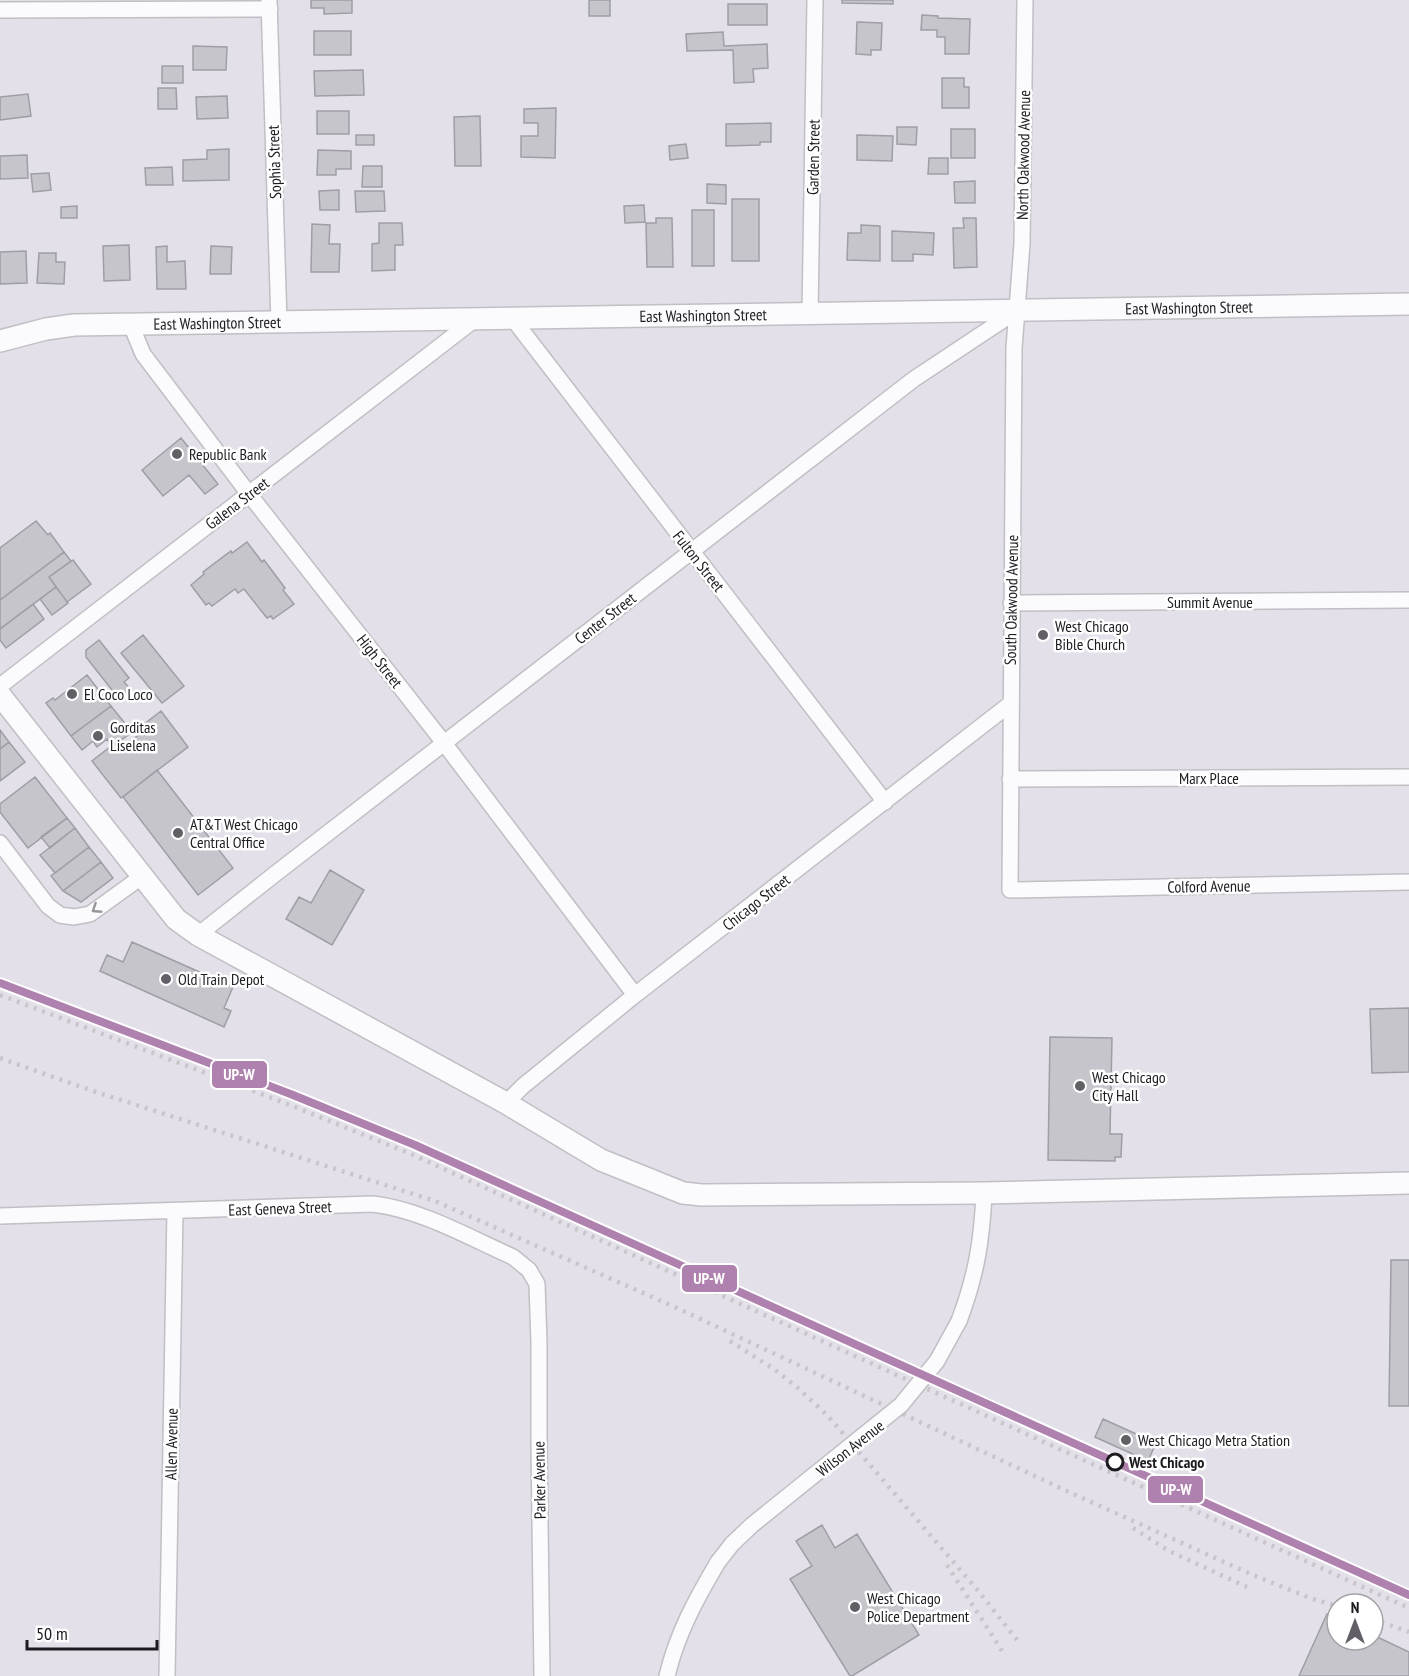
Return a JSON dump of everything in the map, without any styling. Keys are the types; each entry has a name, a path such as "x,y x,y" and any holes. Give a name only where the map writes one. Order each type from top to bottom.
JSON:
{"street":[{"name":"Garden Street","path":"810,314 815,0"},
{"name":"North Oakwood Avenue","path":"1018,310 1022,244 1025,0"},
{"path":"0,10 269,4"},
{"name":"Sophia Street","path":"269,4 279,323"},
{"name":"East Washington Street","path":"0,341 50,328 74,326 1409,304"},
{"name":"Center Street","path":"198,935 231,907 914,379 1018,310"},
{"name":"South Oakwood Avenue","path":"1010,890 1014,348 1018,310"},
{"name":"Fulton Street","path":"513,319 885,802"},
{"name":"Galena Street","path":"0,686 474,320"},
{"name":"High Street","path":"131,325 143,354 249,494 444,743 635,995"},
{"name":"Summit Avenue","path":"1011,603 1409,600"},
{"path":"0,695 144,875 176,919 198,935 506,1103 601,1160 683,1193 713,1195 984,1193 1409,1183"},
{"name":"Chicago Street","path":"506,1103 523,1086 635,995 1010,704"},
{"name":"Marx Place","path":"1010,779 1409,777"},
{"path":"0,843 48,906 60,915 74,917 90,914 144,875"},
{"name":"Colford Avenue","path":"1010,890 1409,882"},
{"name":"Wilson Avenue","path":"667,1676 674,1647 687,1615 718,1562 732,1544 752,1525 901,1405 937,1360 959,1321 974,1277 980,1253 984,1193"},
{"name":"East Geneva Street","path":"0,1216 373,1204 413,1213 513,1257 529,1270 537,1284"},
{"name":"Allen Avenue","path":"167,1676 175,1211"},
{"name":"Parker Avenue","path":"537,1284 542,1676"}],"building":[{"path":"311,0 352,0 352,13 324,14 324,8 311,8"},
{"path":"589,0 610,0 610,16 589,16"},
{"path":"842,0 893,0 893,4 842,3"},
{"path":"728,4 767,4 767,25 728,25"},
{"path":"922,15 970,19 969,54 945,54 945,37 937,37 937,30 921,30"},
{"path":"857,22 882,23 881,50 871,50 871,55 856,54"},
{"path":"314,31 351,31 351,55 314,55"},
{"path":"723,32 724,46 767,44 768,68 753,69 754,82 734,83 733,50 687,51 686,34"},
{"path":"193,46 227,47 226,70 193,70"},
{"path":"162,66 183,66 183,83 162,83"},
{"path":"363,70 364,95 315,96 314,71"},
{"path":"942,78 964,78 964,87 969,87 969,108 942,108"},
{"path":"158,88 176,88 177,109 158,109"},
{"path":"28,94 31,116 0,120 0,97"},
{"path":"227,96 228,118 197,119 196,97"},
{"path":"556,108 555,158 521,157 521,136 538,136 538,123 524,123 524,109"},
{"path":"317,111 349,111 349,134 317,134"},
{"path":"480,116 481,166 455,166 454,117"},
{"path":"771,123 771,142 760,142 760,145 726,146 726,124"},
{"path":"897,127 917,127 916,145 897,144"},
{"path":"951,129 975,129 975,158 951,158"},
{"path":"356,135 374,135 374,145 356,145"},
{"path":"857,135 893,136 892,161 857,160"},
{"path":"686,144 688,158 670,160 669,146"},
{"path":"229,149 229,180 183,181 183,160 207,159 207,150"},
{"path":"318,150 351,151 351,169 336,169 336,175 317,175"},
{"path":"27,155 28,178 0,179 0,156"},
{"path":"929,158 948,158 948,174 928,174"},
{"path":"363,166 382,166 382,187 362,187"},
{"path":"172,167 173,185 146,185 145,168"},
{"path":"49,173 51,190 33,192 31,174"},
{"path":"975,181 975,203 955,203 954,182"},
{"path":"707,184 726,185 726,204 707,203"},
{"path":"339,190 339,210 320,210 319,191"},
{"path":"355,191 384,191 385,211 356,212"},
{"path":"732,199 759,199 759,261 732,261"},
{"path":"644,205 645,222 625,223 624,206"},
{"path":"77,206 77,218 61,218 61,207"},
{"path":"692,210 714,210 714,266 692,266"},
{"path":"656,218 672,218 673,267 647,267 646,223 656,223"},
{"path":"963,218 976,218 977,267 954,268 953,228 964,228"},
{"path":"379,223 402,223 403,245 395,245 395,270 372,271 372,244 379,243"},
{"path":"312,224 330,225 329,244 340,244 339,272 311,272"},
{"path":"861,225 880,226 880,261 847,260 848,233 861,233"},
{"path":"892,231 934,233 933,255 913,254 913,261 892,261"},
{"path":"129,245 130,280 104,281 103,246"},
{"path":"167,246 167,262 185,261 186,289 157,289 156,247"},
{"path":"211,246 232,247 231,274 210,274"},
{"path":"26,251 27,283 0,284 0,252"},
{"path":"39,253 56,253 56,262 65,262 64,284 37,283"},
{"name":"Republic Bank","path":"181,438 218,484 205,494 189,475 163,496 142,470"},
{"path":"36,521 48,535 50,533 64,552 0,600 0,548"},
{"path":"247,542 262,562 264,560 294,604 273,619 271,616 267,618 244,589 238,593 235,589 212,606 209,603 206,605 191,585 204,574 203,572"},
{"path":"64,552 71,561 49,577 56,587 0,629 0,600"},
{"path":"73,560 91,584 67,602 49,577"},
{"path":"56,587 68,603 52,615 40,599"},
{"path":"33,604 44,619 6,648 0,640 0,629"},
{"path":"143,635 184,686 162,703 121,653"},
{"path":"99,640 129,678 124,682 131,690 119,699 86,657 86,650"},
{"path":"87,675 111,706 71,736 46,703 53,698 55,700"},
{"path":"111,706 132,732 112,747 107,739 97,747 93,741 82,750 71,736"},
{"path":"161,711 188,747 121,798 92,761 110,747 115,753 141,733 138,729"},
{"path":"0,730 9,742 0,749"},
{"path":"9,742 25,762 0,781 0,749"},
{"name":"AT&T West Chicago Central Office","path":"157,770 233,868 198,895 123,797"},
{"path":"35,777 67,818 28,848 0,812 0,804"},
{"path":"67,818 75,828 50,848 41,837"},
{"path":"75,828 89,847 55,873 40,855"},
{"path":"89,847 101,862 63,891 51,876"},
{"path":"101,862 113,878 81,902 63,891"},
{"path":"330,870 364,890 332,945 286,919 299,897 311,903"},
{"name":"Old Train Depot","path":"132,942 233,987 224,1008 231,1011 224,1027 100,971 107,955 123,962"},
{"path":"1409,1008 1409,1072 1372,1073 1370,1009"},
{"name":"West Chicago City Hall","path":"1050,1037 1112,1038 1110,1134 1122,1134 1121,1157 1115,1157 1115,1161 1048,1160"},
{"path":"1391,1260 1409,1260 1409,1406 1389,1406"},
{"name":"West Chicago Metra Station","path":"1103,1419 1156,1443 1148,1461 1095,1437"},
{"name":"West Chicago Police Department","path":"822,1525 835,1548 857,1534 919,1635 852,1676 790,1579 812,1566 796,1541"},
{"path":"1325,1618 1325,1652 1385,1652 1385,1641 1409,1652 1409,1676 1299,1676"}],"railway":[{"path":"0,995 290,1105 411,1154 1409,1608"},
{"path":"0,1058 90,1090 435,1201 677,1308 1069,1492 1253,1575 1325,1602"},
{"path":"730,1341 774,1369 828,1416 980,1593 1017,1640"},
{"path":"1133,1528 1169,1551 1247,1587"},
{"path":"947,1565 1002,1651"},
{"path":"1385,1623 1409,1632"}],"transit line":[{"name":"UP-W","path":"0,983 293,1095 415,1145 1409,1595"}],"place":[{"name":"Republic Bank","path":"177,454"},
{"name":"West Chicago Bible Church","path":"1043,635"},
{"name":"El Coco Loco","path":"72,694"},
{"name":"Gorditas Liselena","path":"98,736"},
{"name":"AT&T West Chicago Central Office","path":"178,833"},
{"name":"Old Train Depot","path":"166,979"},
{"name":"West Chicago City Hall","path":"1080,1086"},
{"name":"West Chicago Metra Station","path":"1126,1440"},
{"name":"West Chicago","path":"1115,1462"},
{"name":"West Chicago Police Department","path":"855,1607"}]}
